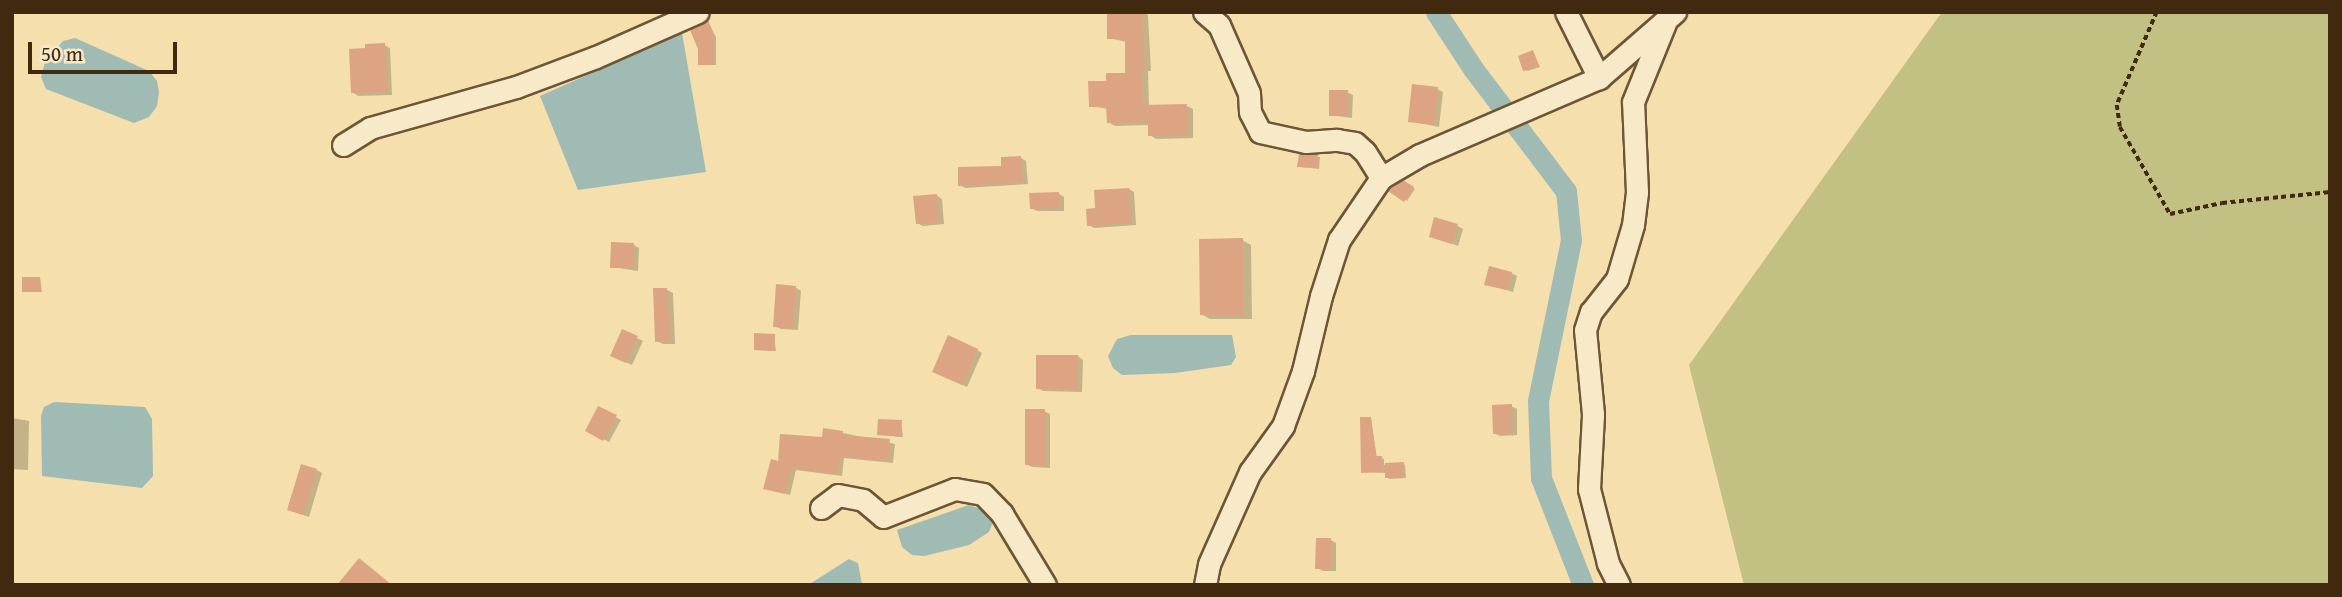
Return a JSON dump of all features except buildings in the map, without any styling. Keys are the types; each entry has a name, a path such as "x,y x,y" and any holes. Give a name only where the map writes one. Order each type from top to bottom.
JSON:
{"street":[{"path":"343,145 370,128 516,88 596,57 698,12"},
{"path":"1204,12 1219,25 1249,93 1250,112 1260,132 1306,142 1337,140 1355,143 1365,152 1381,178"},
{"path":"1566,12 1599,78"},
{"path":"1205,585 1209,565 1250,472 1283,426 1303,371 1321,296 1339,240 1381,178 1420,155 1599,78 1670,17"},
{"path":"1619,585 1608,563 1589,489 1593,414 1585,330 1591,312 1617,279 1633,225 1637,192 1633,102 1670,17"},
{"path":"821,508 838,495 863,500 883,517 955,489 983,494 1002,514 1045,585"}],"path":[{"path":"2157,12 2117,105 2120,127 2170,214 2222,203 2330,192"}],"shaded area":[{"path":"1942,12 2330,12 2330,585 1744,585 1689,365"}],"water":[{"path":"682,33 706,172 578,190 540,96"},
{"path":"75,38 149,71 157,81 159,92 157,106 149,117 134,123 46,89 41,77 45,62 63,41"},
{"path":"1131,335 1232,335 1236,357 1231,365 1175,373 1122,375 1113,368 1108,356 1117,339"},
{"path":"54,402 145,407 152,419 153,476 142,488 42,476 41,416 44,407"},
{"path":"969,505 987,511 993,522 989,532 969,545 924,556 912,555 902,547 897,530"},
{"path":"849,559 858,563 862,585 808,585"}],"waterway":[{"path":"1436,12 1474,70 1566,191 1571,240 1538,401 1541,478 1583,585"}]}
